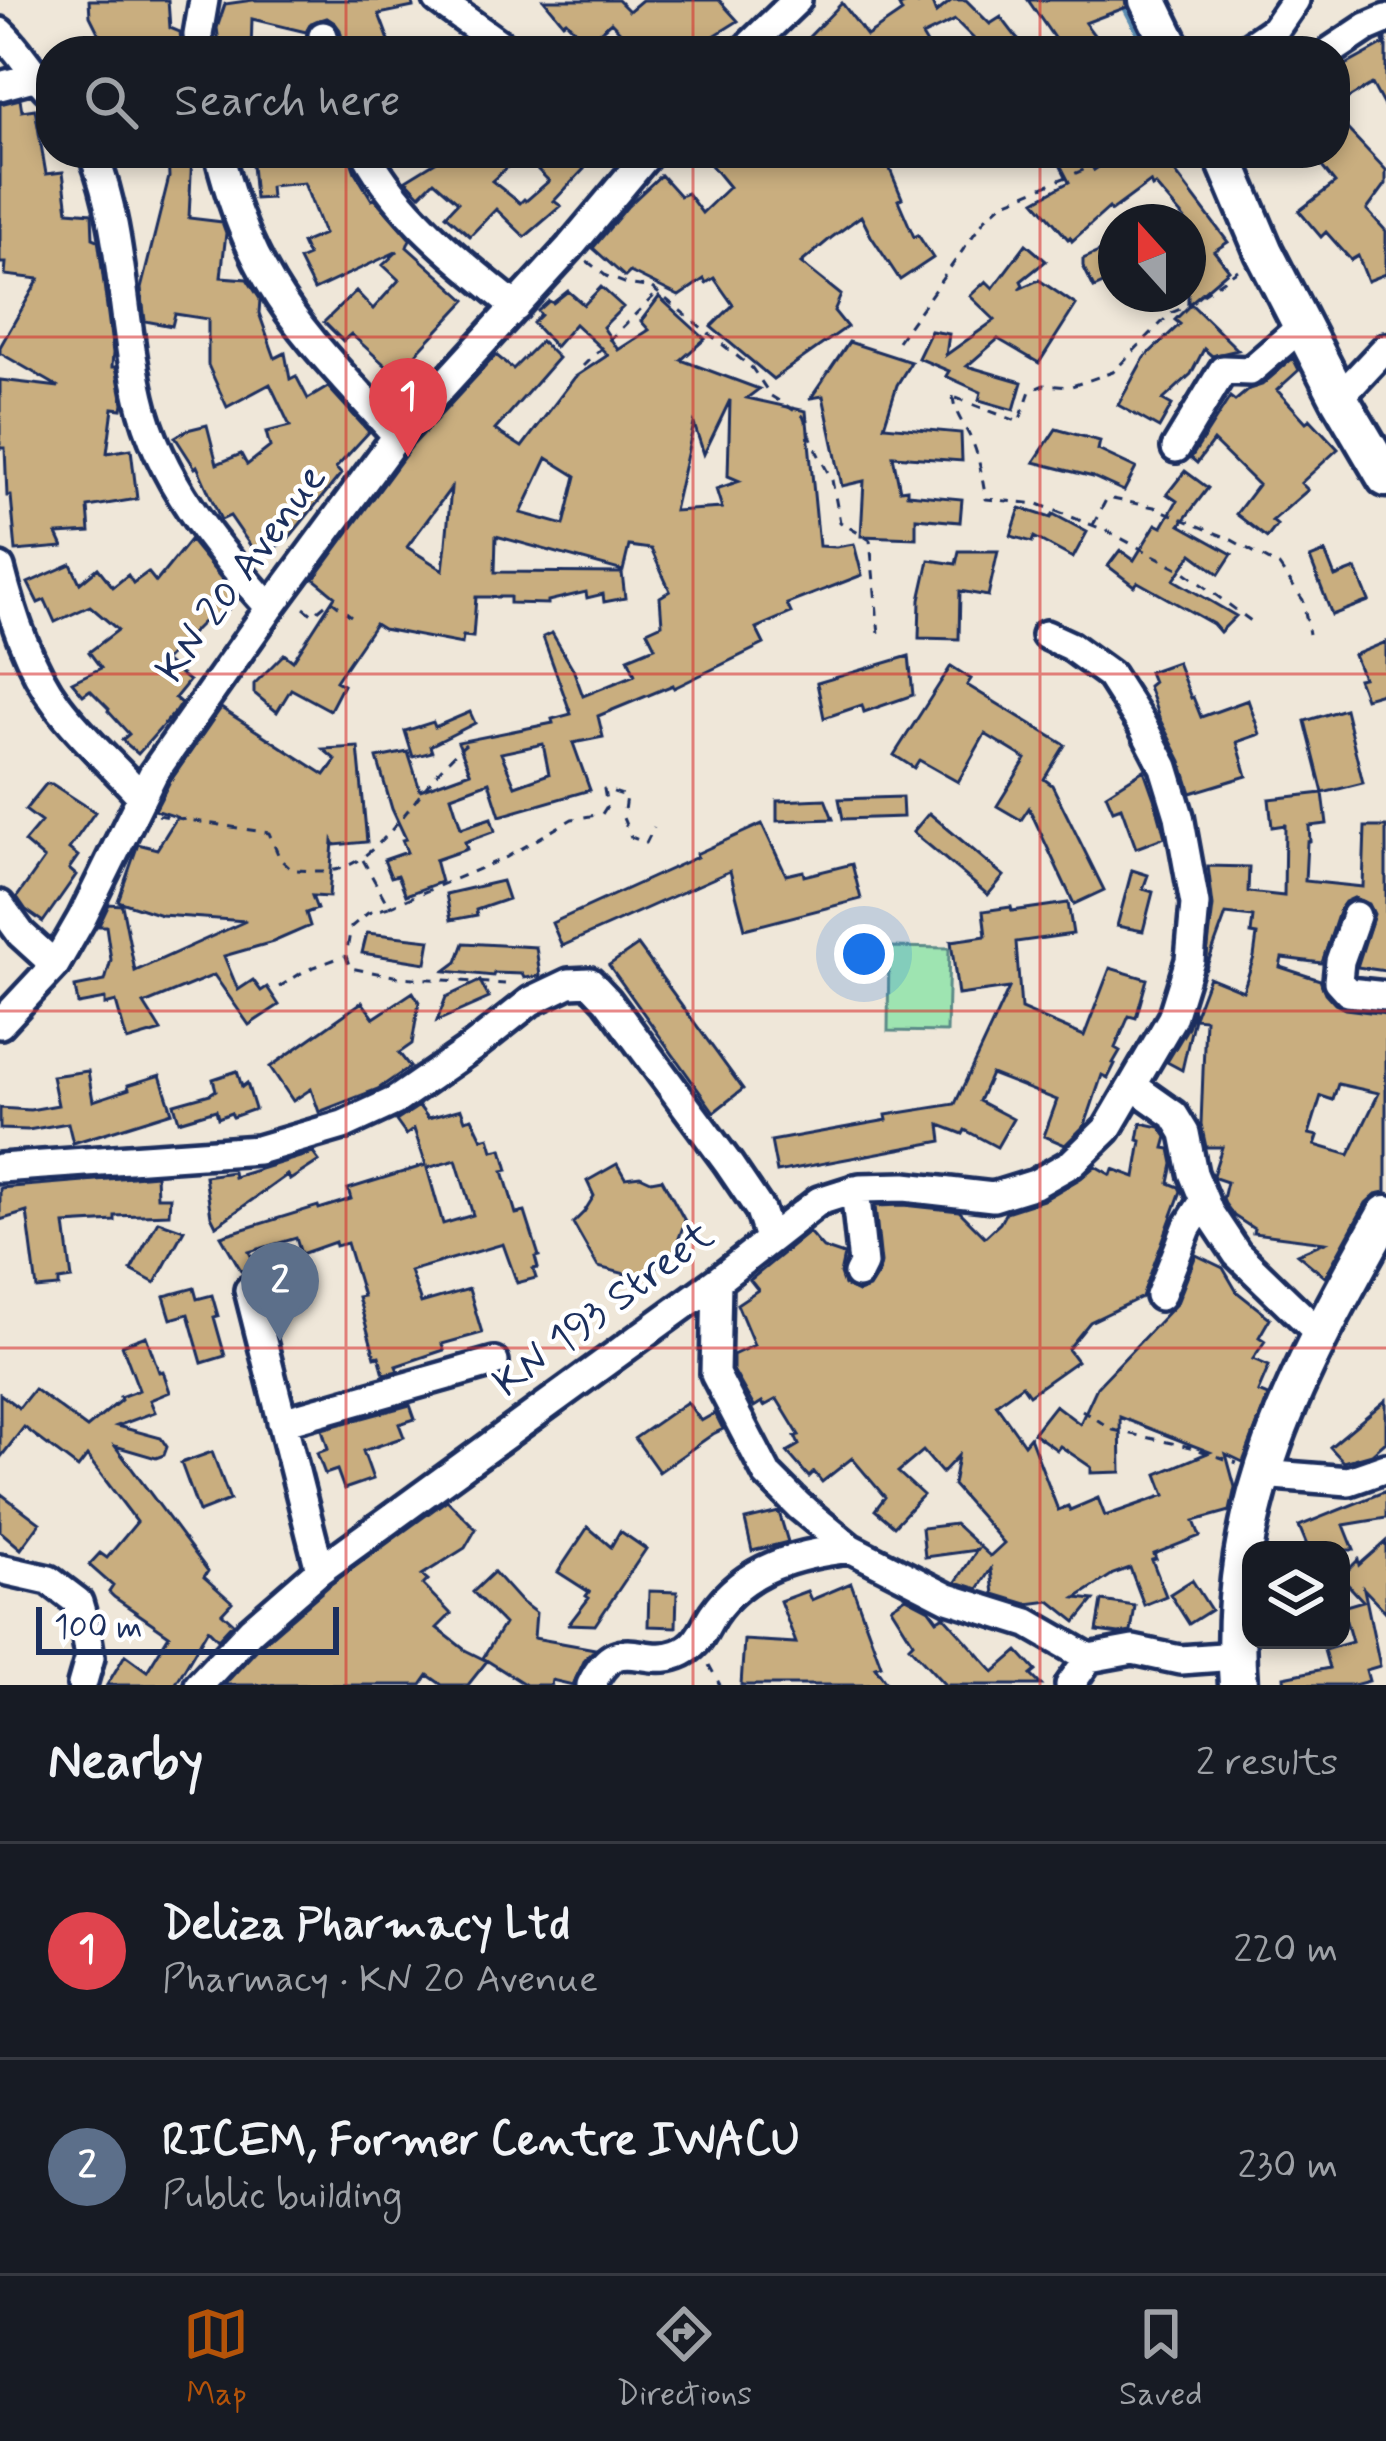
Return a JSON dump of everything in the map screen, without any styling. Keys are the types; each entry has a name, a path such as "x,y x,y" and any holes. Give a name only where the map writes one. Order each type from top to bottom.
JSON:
{"main road":[{"path":"1148,0 1166,36"},
{"path":"1228,168 1264,252 1339,398 1385,471"},
{"path":"1237,1671 1246,1526 1261,1474 1319,1333 1386,1214"}],"street":[{"path":"198,36 204,0"},
{"path":"438,0 488,36"},
{"path":"1265,36 1295,0"},
{"path":"759,36 794,1"},
{"path":"1350,38 1386,19"},
{"path":"0,32 36,70"},
{"path":"0,86 36,81"},
{"path":"98,168 109,202 140,397 156,450 240,575 276,601"},
{"path":"224,168 241,224 272,285 304,330 397,436"},
{"path":"376,168 393,194 454,258 516,307"},
{"name":"KN 20 Avenue","path":"0,1024 55,965 153,774 397,436 636,168"},
{"path":"1176,448 1223,370 1250,371 1302,326"},
{"path":"1339,398 1386,348"},
{"path":"0,568 12,616 36,668 58,705 137,805"},
{"path":"770,1238 819,1201 855,1189 905,1187 993,1198 1035,1184 1072,1163 1107,1129 1172,1018 1190,960 1195,904 1179,816 1164,767 1110,675 1046,635"},
{"path":"0,905 55,965"},
{"path":"1356,916 1338,981 1348,992 1386,997"},
{"name":"KN 193 Street","path":"0,1168 258,1150 344,1125 395,1101 531,1000 568,983 590,982 760,1210 770,1238 320,1570 251,1630 199,1685"},
{"path":"1133,1086 1174,1115 1185,1132 1204,1201 1237,1254 1319,1333"},
{"path":"855,1189 863,1264 858,1274"},
{"path":"1160,1295 1187,1228 1204,1201"},
{"path":"717,1281 715,1374 767,1474 850,1548 948,1598 1028,1623 1089,1658 1133,1650 1237,1671"},
{"path":"249,1290 320,1570"},
{"path":"282,1422 494,1362"},
{"path":"1261,1474 1349,1481 1386,1468"},
{"path":"592,1685 604,1662 623,1653 674,1656 698,1642 735,1587 770,1566 808,1553 850,1548"},
{"path":"0,1569 50,1580 78,1602 89,1657 82,1685"},
{"path":"1070,1685 1089,1658"}],"path":[{"path":"898,341 985,219 1003,203 1088,168"},
{"path":"570,247 606,276 658,292 752,368 771,397 803,416 832,480 840,522 870,540 879,634"},
{"path":"1255,623 1182,570 1093,525 1038,504 986,499 974,444 953,405 953,396 1019,422 1030,391 1044,385 1069,387 1113,372 1171,313 1264,252"},
{"path":"583,366 658,292"},
{"path":"1093,525 1107,498 1154,507 1230,539 1279,566 1304,600 1309,634"},
{"path":"276,601 314,615 331,600 352,616"},
{"path":"137,805 269,833 280,859 292,870 328,871 362,859 466,744"},
{"path":"505,983 399,977 350,968 346,956 351,927 368,913 507,857 572,819 602,814 607,806 604,789 626,796 623,818 632,837 646,844 653,827"},
{"path":"362,859 389,907"},
{"path":"279,987 306,970 346,956"},
{"path":"1082,1410 1113,1430 1190,1447 1261,1474"}],"green space":[{"path":"889,947 949,948 947,1032 888,1031"}],"building":[{"path":"89,0 168,0 170,28 180,36 100,36 90,16"},
{"path":"412,0 413,7 379,14 387,36 341,36 327,18 311,23 306,32 252,19 251,36 218,36 225,4"},
{"path":"544,0 618,0 629,11 642,0 719,0 738,21 714,36 625,36 611,22 595,36 580,36"},
{"path":"931,0 936,13 952,0 966,0 990,24 1001,17 1016,36 971,36 955,20 922,36 867,36 902,12 899,6"},
{"path":"1028,0 1126,0 1127,7 1085,23 1095,36 1053,36"},
{"path":"842,3 867,36 810,36"},
{"path":"1386,39 1386,110 1372,84 1350,97 1350,63 1384,44"},
{"path":"20,99 22,111 35,109 36,168 45,168 46,174 63,172 68,211 92,213 112,367 116,367 123,403 122,409 113,408 107,453 131,449 137,499 88,507 90,532 57,534 63,547 16,551 5,448 0,448 0,380 59,387 0,353 39,279 5,275 6,263 0,263 0,104"},
{"path":"1350,132 1386,170 1386,184 1367,210 1386,231 1386,274 1368,281 1358,256 1351,260 1326,232 1321,237 1299,211 1335,183 1323,168 1350,168"},
{"path":"169,168 191,168 189,218 222,222 226,233 221,277 247,279 260,299 259,313 275,358 285,353 290,379 296,376 308,399 328,387 369,432 336,468 341,474 288,539 259,558 230,516 221,520 197,466 175,437 207,425 217,464 241,454 247,465 270,447 266,432 290,426 270,384 227,407 208,365 208,319 175,314 172,326 145,321 141,289"},
{"path":"252,168 354,168 372,200 410,239 407,247 466,300 396,375 351,334 343,341 324,322 356,291 373,309 399,280 383,265 398,251 314,290 299,260 308,256 302,243 324,234 304,183 270,186 271,198 255,199"},
{"path":"426,168 506,168 492,181 520,203 549,181 540,168 584,169 554,201 561,206 525,237 496,209 470,236 446,215 458,202 434,181 420,195 406,180"},
{"path":"713,168 889,168 914,237 918,235 933,258 900,280 861,216 831,238 801,263 841,295 834,311 847,327 773,379 711,327 733,305 714,278 706,283 704,279 679,296 630,272 625,277 593,248 661,175 680,196 687,193 702,213 729,187"},
{"path":"1062,168 1182,168 1175,172 1199,204 1172,204 1150,182 1120,204 1098,204 1098,218 1072,241 1035,201 1069,182"},
{"path":"1206,213 1228,242 1214,251 1229,270 1206,290"},
{"path":"1026,244 1046,261 1021,281 1019,289 1039,280 1076,305 1039,363 998,339 967,366 1022,382 1014,410 979,400 981,392 918,358 931,331 949,334 946,355 995,320 970,296 986,281 993,288"},
{"path":"1098,252 1098,286 1094,288 1083,259"},
{"path":"601,287 623,307 603,327 618,350 649,330 641,321 659,297 705,339 681,360 759,389 747,398 806,411 819,546 854,544 862,575 787,604 791,613 756,628 764,644 674,688 598,716 603,737 573,743 590,790 500,816 489,782 451,796 461,828 491,818 495,831 465,842 467,849 435,860 441,882 406,895 398,875 391,877 384,860 407,852 377,758 408,752 420,790 470,772 458,742 553,723 552,719 571,714 543,637 552,633 583,696 635,675 628,658 655,647 647,631 662,624 660,597 670,591 651,549 629,546 623,571 496,536 495,572 622,573 625,598 604,602 603,594 587,598 586,592 548,604 476,597 473,637 463,636 462,644 375,624 336,681 343,685 330,710 291,689 277,712 254,693 254,684 284,654 293,661 335,596 314,579 411,447 496,355 513,369 541,341 558,358 495,430 522,447 575,377 608,355 575,324 555,347 533,323 541,315 538,311 568,291 584,305","holes":["730,400 728,476 740,481 716,489 722,508 674,511 694,424 704,454","547,458 576,476 564,525 521,513","451,488 443,570 407,547","543,744 549,774 515,786 501,753"]},
{"path":"1183,312 1199,312 1238,350 1212,356 1204,349 1191,374 1163,400 1172,405 1159,428 1118,405 1144,358 1180,324 1175,320"},
{"path":"849,342 911,362 897,385 884,426 961,433 962,461 893,456 900,490 962,499 960,522 916,518 916,538 861,536 864,481 842,486 823,396 811,398"},
{"path":"1293,358 1299,370 1277,390 1338,449 1301,483 1308,490 1272,521 1277,525 1267,538 1236,514 1258,485 1213,441 1197,463 1191,458 1230,397 1235,401 1262,385"},
{"path":"1056,429 1100,441 1098,450 1136,468 1124,491 1093,477 1034,462"},
{"path":"1185,471 1208,488 1180,525 1232,554 1219,574 1192,554 1174,580 1236,616 1220,632 1138,582 1134,586 1108,566 1120,550 1134,560 1156,524 1162,527 1177,501 1167,494"},
{"path":"1020,508 1051,518 1053,514 1087,532 1073,558 1034,537 1032,542 1011,536"},
{"path":"190,540 238,599 212,626 205,620 164,661 189,681 175,698 181,703 175,712 138,754 122,740 129,734 109,709 90,690 83,695 72,682 101,668 89,652 118,630 90,606 55,622 45,600 38,603 28,583 71,564 80,583 98,568 113,587 128,575 133,583 148,572 156,582"},
{"path":"959,551 998,551 988,596 960,591 959,639 919,638 920,600 929,560 956,564"},
{"path":"1325,552 1335,577 1356,569 1369,601 1332,615 1310,558"},
{"path":"1386,642 1386,692 1365,698 1354,655"},
{"path":"909,656 913,695 864,712 862,705 824,718 817,683"},
{"path":"1177,662 1201,717 1248,700 1260,734 1237,742 1247,776 1191,793 1148,686 1153,682 1149,672"},
{"path":"951,666 971,679 967,685 1065,745 1044,779 1052,785 1104,890 1074,904 1029,808 1021,820 997,806 1026,759 985,734 958,782 919,760 914,768 894,755"},
{"path":"221,708 325,775 336,760 323,749 358,747 367,842 335,845 333,841 329,897 312,896 317,909 306,913 310,926 224,956 238,990 253,980 261,991 267,987 279,1005 249,1025 214,975 144,1004 161,1031 127,1041 116,1002 78,1004 75,987 105,981 111,960 106,926 99,926 109,904 122,905 135,971 246,921 161,915 118,901 138,844 157,849 177,817 155,810"},
{"path":"1345,709 1363,783 1323,793 1305,721"},
{"path":"470,712 475,723 430,746 432,752 413,757 405,731 433,722 435,727"},
{"path":"1144,770 1165,837 1136,848 1121,807 1113,810 1106,794"},
{"path":"46,784 95,812 69,849 78,856 69,869 76,875 43,922 17,897 44,859 24,842 41,822 25,810"},
{"path":"1323,793 1327,824 1309,826 1305,881 1363,887 1365,827 1386,827 1386,971 1357,967 1374,914 1369,904 1354,898 1340,909 1322,963 1282,958 1280,967 1320,980 1325,993 1345,1009 1386,1014 1386,1192 1366,1203 1325,1277 1297,1254 1325,1242 1253,1233 1225,1204 1227,1182 1213,1175 1222,1147 1206,1147 1201,1124 1205,1019 1194,1018 1182,1070 1167,1062 1193,1012 1194,1017 1209,977 1243,991 1254,957 1253,917 1226,914 1205,971 1213,906 1208,866 1249,867 1248,892 1284,896 1285,825 1272,827 1269,799","holes":["1338,1084 1379,1093 1349,1155 1315,1145 1318,1136 1309,1134 1321,1096 1333,1100"]},
{"path":"902,797 903,817 843,819 839,799"},
{"path":"825,799 833,819 777,821 777,801"},
{"path":"929,813 1004,876 988,895 913,832"},
{"path":"762,824 786,875 803,871 804,876 852,864 861,899 745,929 730,871 562,946 552,923"},
{"path":"1132,870 1148,875 1143,889 1153,892 1143,931 1117,926"},
{"path":"502,881 508,899 476,910 477,915 451,920 446,894"},
{"path":"1068,903 1073,934 1016,942 1021,1009 1084,1036 1110,968 1147,979 1136,1018 1129,1016 1115,1048 1120,1051 1115,1064 1108,1078 1102,1075 1085,1125 1065,1145 1044,1136 1057,1100 991,1074 979,1101 1013,1119 997,1147 965,1130 963,1134 940,1125 942,1141 777,1172 771,1141 955,1104 1009,988 958,995 951,941 986,936 983,911"},
{"path":"367,933 430,940 426,963 362,953"},
{"path":"464,943 536,947 540,976 445,971 457,962"},
{"path":"638,945 743,1089 714,1112 609,965"},
{"path":"480,981 489,998 437,1021 446,997"},
{"path":"413,992 419,1002 412,1044 399,1053 410,1067 378,1089 319,1112 311,1089 293,1101 270,1067 362,1002 374,1018"},
{"path":"88,1071 93,1101 160,1075 172,1112 73,1143 68,1123 0,1129 0,1108 58,1105 52,1076"},
{"path":"237,1071 242,1087 247,1083 255,1109 218,1118 216,1110 179,1121 174,1104 210,1094 216,1090 213,1079"},
{"path":"419,1106 428,1118 461,1109 465,1120 472,1118 482,1139 489,1137 493,1151 502,1149 508,1170 503,1171 516,1214 525,1212 539,1256 535,1257 538,1268 533,1269 536,1278 517,1283 503,1244 410,1271 421,1303 469,1289 482,1333 442,1344 444,1350 384,1374 358,1297 363,1296 347,1243 336,1246 335,1242 301,1254 296,1238 249,1252 256,1265 242,1272 221,1236 351,1199 348,1189 426,1165 414,1129 406,1135 396,1121","holes":["456,1160 473,1215 443,1224 427,1168"]},
{"path":"1141,1123 1160,1127 1167,1137 1164,1148 1170,1149 1173,1164 1169,1183 1181,1191 1142,1297 1090,1322 1068,1349 1077,1361 1029,1395 1022,1385 996,1404 1024,1444 1030,1437 1058,1510 1098,1498 1105,1516 1165,1495 1157,1474 1210,1452 1120,1417 1121,1472 1091,1473 1091,1467 1033,1433 1055,1405 1080,1424 1097,1387 1177,1303 1196,1255 1223,1268 1237,1292 1270,1318 1259,1337 1265,1341 1253,1359 1269,1366 1258,1392 1268,1396 1243,1462 1226,1454 1235,1487 1230,1511 1194,1521 1200,1536 1154,1554 1166,1596 1144,1605 1130,1568 1076,1598 1094,1600 1076,1622 1050,1601 1027,1604 994,1594 991,1569 978,1589 956,1582 977,1550 925,1557 922,1528 955,1524 990,1556 1004,1543 953,1485 958,1456 942,1473 923,1451 898,1472 923,1495 894,1526 875,1510 885,1497 852,1458 822,1482 814,1472 809,1477 787,1452 799,1445 795,1436 799,1435 777,1399 754,1407 733,1370 733,1355 754,1345 737,1304 758,1290 750,1280 809,1232 823,1248 844,1255 840,1274 844,1285 858,1292 869,1288 881,1263 875,1206 959,1211 985,1237 1006,1212 1043,1200 1095,1166 1111,1175 1113,1169 1135,1177"},
{"path":"313,1153 319,1161 290,1180 287,1175 216,1226 205,1176 233,1172 234,1177"},
{"path":"617,1164 625,1178 662,1179 685,1221 671,1261 633,1276 598,1267 573,1223 594,1196 587,1181"},
{"path":"156,1175 157,1197 170,1197 169,1214 65,1224 72,1279 59,1281 59,1287 37,1289 27,1212 0,1220 0,1188"},
{"path":"158,1221 184,1230 155,1283 131,1270"},
{"path":"194,1288 197,1299 212,1295 225,1356 202,1363 188,1314 171,1319 164,1296"},
{"path":"146,1336 170,1392 150,1400 155,1412 117,1426 161,1438 167,1447 156,1458 115,1446 208,1571 204,1577 232,1602 222,1613 233,1623 218,1639 208,1629 175,1685 107,1685 125,1655 147,1671 169,1635 114,1597 109,1592 113,1586 89,1565 100,1553 107,1558 137,1522 87,1456 78,1468 24,1427 0,1458 0,1394 19,1408 34,1389 87,1428 120,1397 139,1390 122,1345"},
{"path":"1386,1400 1386,1442 1372,1454 1344,1462 1330,1447"},
{"path":"687,1402 701,1421 715,1413 723,1429 659,1472 635,1438"},
{"path":"410,1405 415,1419 399,1424 404,1437 363,1451 373,1479 344,1489 337,1470 325,1474 317,1453 328,1449 322,1429"},
{"path":"212,1452 230,1500 199,1512 181,1463"},
{"path":"1386,1491 1386,1518 1344,1525 1354,1550 1350,1550 1350,1541 1305,1541 1299,1526"},
{"path":"0,1493 40,1523 21,1549 0,1531"},
{"path":"447,1500 476,1529 465,1548 422,1575 428,1580 423,1585 451,1614 437,1628 487,1661 468,1685 442,1685 428,1675 421,1685 224,1685 263,1643 331,1584"},
{"path":"779,1512 788,1542 752,1551 745,1520"},
{"path":"588,1527 611,1547 620,1531 646,1549 595,1625 569,1624 589,1592 558,1572"},
{"path":"1386,1541 1386,1612 1364,1589 1380,1666 1366,1670 1369,1681 1354,1685 1285,1685 1284,1677 1329,1668 1324,1650 1350,1649 1350,1605 1363,1601 1350,1587 1350,1568 1358,1560 1359,1565"},
{"path":"494,1572 536,1613 534,1638 595,1649 573,1685 552,1680 551,1685 526,1685 483,1658 504,1624 473,1592"},
{"path":"1192,1580 1211,1610 1189,1624 1170,1594"},
{"path":"851,1583 881,1665 875,1667 888,1685 741,1685 744,1640 796,1643 780,1601 807,1591 811,1600"},
{"path":"649,1591 677,1592 676,1627 648,1626"},
{"path":"906,1597 929,1609 937,1620 944,1616 994,1672 1018,1651 1036,1671 1031,1675 1041,1685 945,1685 909,1646 913,1642 891,1607"},
{"path":"1102,1601 1135,1606 1131,1632 1097,1631"}],"waterway":[{"path":"1121,0 1140,36"}],"place":[{"name":"Deliza Pharmacy Ltd","path":"408,457"},
{"name":"RICEM, Former Centre IWACU","path":"280,1341"}]}
